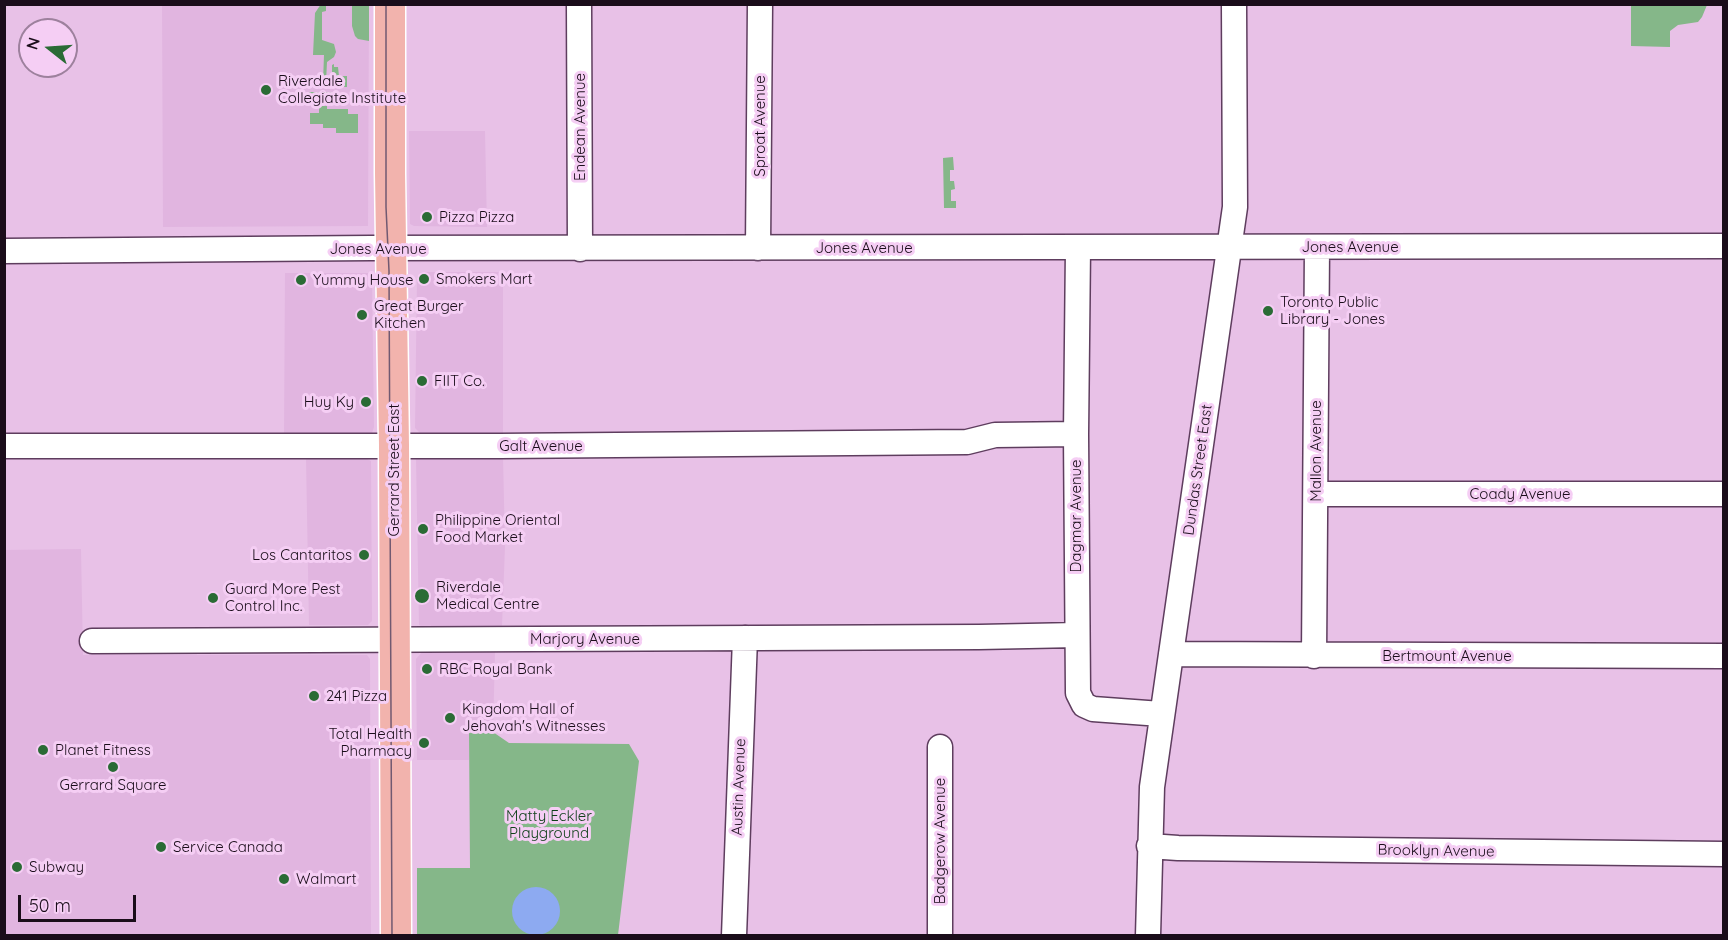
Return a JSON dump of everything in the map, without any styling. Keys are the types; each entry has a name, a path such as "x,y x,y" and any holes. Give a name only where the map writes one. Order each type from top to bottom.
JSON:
{"main road":[{"name":"Gerrard Street East","path":"390,4 396,936"}],"street":[{"name":"Endean Avenue","path":"579,4 580,249"},
{"name":"Sproat Avenue","path":"758,248 760,4"},
{"name":"Dundas Street East","path":"1148,936 1152,787 1235,207 1234,4"},
{"name":"Jones Avenue","path":"4,251 1724,246"},
{"name":"Mallon Avenue","path":"1314,656 1317,247"},
{"name":"Dagmar Avenue","path":"1078,248 1076,434 1078,693 1084,705 1093,710 1161,714"},
{"name":"Galt Avenue","path":"4,446 967,442 995,435 1076,434"},
{"name":"Coady Avenue","path":"1316,495 1724,494"},
{"name":"Marjory Avenue","path":"92,641 1077,635"},
{"name":"Austin Avenue","path":"734,936 745,638"},
{"name":"Bertmount Avenue","path":"1171,654 1724,656"},
{"name":"Badgerow Avenue","path":"940,747 940,936"},
{"name":"Brooklyn Avenue","path":"1149,846 1724,854"}],"shaded area":[{"name":"Riverdale Collegiate Institute","path":"162,5 369,5 368,226 163,227"},
{"path":"409,131 485,131 487,227 414,226 410,224"},
{"path":"421,272 503,272 503,433 421,434 415,428 417,277"},
{"path":"285,273 368,273 372,275 374,427 372,433 284,434"},
{"path":"503,457 505,546 502,626 423,627 419,625 416,459"},
{"path":"306,458 367,459 371,461 372,621 368,625 309,625"},
{"name":"Gerrard Square","path":"81,549 83,655 367,655 370,659 371,935 5,935 4,550"},
{"path":"422,652 495,652 493,732 469,733 469,760 417,760 416,659"}],"green space":[{"path":"321,4 326,5 326,11 322,12 322,40 334,44 336,52 334,57 327,62 326,82 323,82 324,55 313,55 315,13"},
{"path":"1707,4 1698,22 1678,25 1670,31 1670,47 1631,46 1631,5"},
{"path":"352,5 369,5 369,41 358,39 355,36 352,26"},
{"path":"334,64 334,67 338,67 339,76 347,76 347,87 344,87 344,78 334,78 334,83 332,83 332,65"},
{"path":"309,92 334,92 334,96 339,96 339,101 347,101 347,104 335,104 335,100 330,100 330,96 309,96"},
{"path":"319,106 327,106 327,109 348,109 348,114 358,114 358,133 336,133 336,128 323,128 323,124 310,124 310,113 319,113"},
{"path":"953,157 954,170 950,170 950,181 954,181 955,189 951,190 951,201 956,201 956,208 944,208 943,158"},
{"name":"Matty Eckler Playground","path":"493,732 509,743 629,744 639,761 618,935 417,935 417,868 470,868 469,733"}],"water":[{"path":"531,887 541,887 553,894 560,906 560,916 553,928 541,935 531,935 516,924 512,916 512,906 523,891"}],"tram line":[{"path":"386,4 392,936"}],"place":[{"name":"Riverdale Collegiate Institute","path":"266,90"},
{"name":"Pizza Pizza","path":"427,217"},
{"name":"Smokers Mart","path":"424,279"},
{"name":"Yummy House","path":"301,280"},
{"name":"Toronto Public Library - Jones","path":"1268,311"},
{"name":"Great Burger Kitchen","path":"362,315"},
{"name":"FIIT Co.","path":"422,381"},
{"name":"Huy Ky","path":"366,402"},
{"name":"Philippine Oriental Food Market","path":"423,529"},
{"name":"Los Cantaritos","path":"364,555"},
{"name":"Riverdale Medical Centre","path":"422,596"},
{"name":"Guard More Pest Control Inc.","path":"213,598"},
{"name":"RBC Royal Bank","path":"427,669"},
{"name":"241 Pizza","path":"314,696"},
{"name":"Kingdom Hall of Jehovah's Witnesses","path":"450,718"},
{"name":"Total Health Pharmacy","path":"424,743"},
{"name":"Planet Fitness","path":"43,750"},
{"name":"Gerrard Square","path":"113,767"},
{"name":"Service Canada","path":"161,847"},
{"name":"Subway","path":"17,867"},
{"name":"Walmart","path":"284,879"}]}
